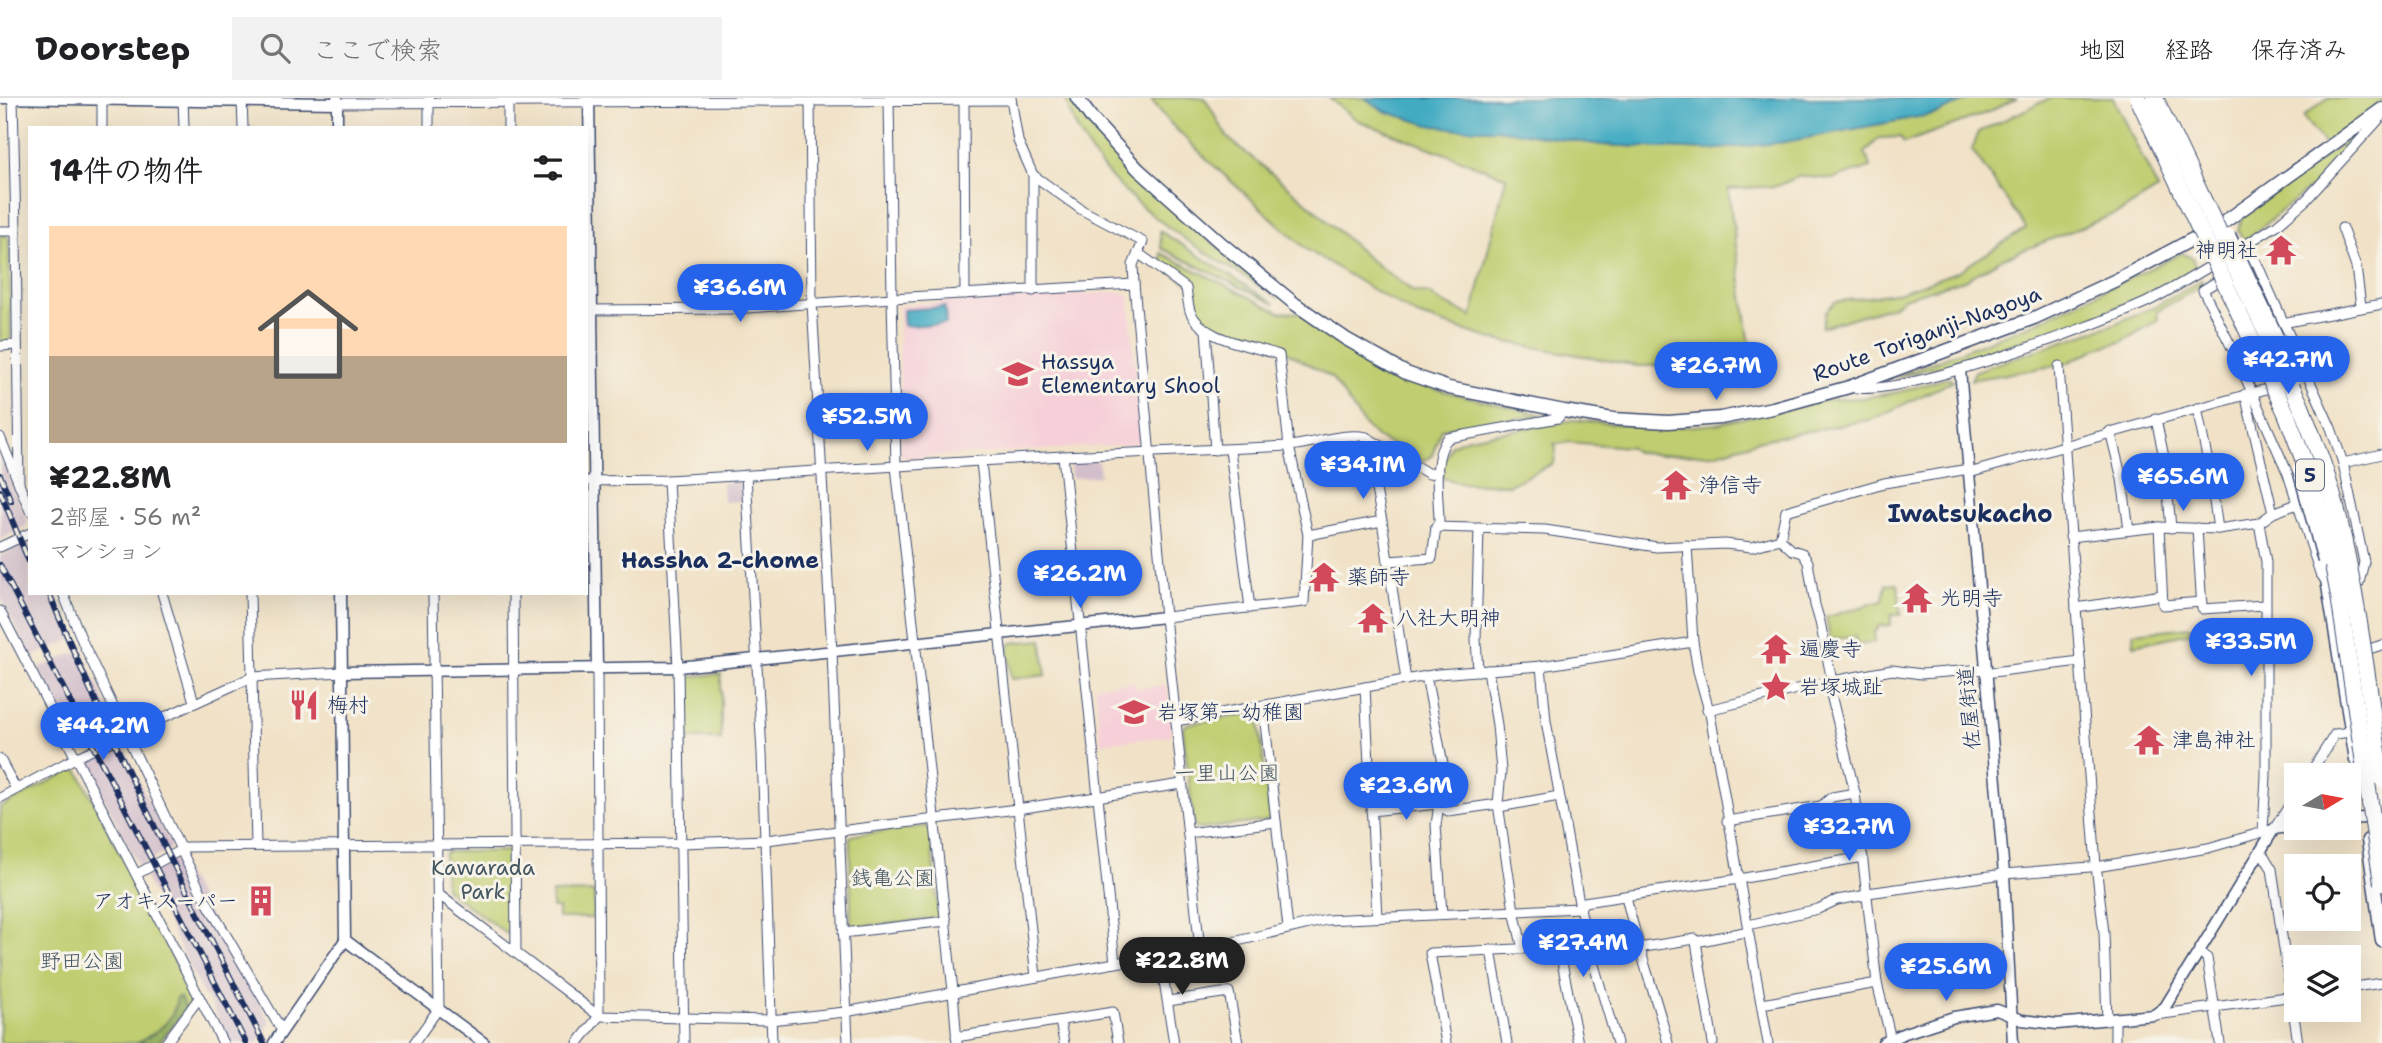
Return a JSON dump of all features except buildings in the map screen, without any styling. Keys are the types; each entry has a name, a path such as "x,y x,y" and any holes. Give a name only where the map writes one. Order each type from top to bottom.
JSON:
{"highway":[{"name":"5","path":"2138,98 2287,413 2314,488 2325,524 2339,596 2382,883"},
{"name":"5","path":"2155,98 2300,404 2321,458 2350,570 2382,779"}],"main road":[{"name":"Route Toriganji-Nagoya","path":"1077,98 1093,120 1138,169 1222,244 1295,304 1346,339 1405,373 1450,388 1564,411 1613,419 1668,422 1720,418 1773,408 1849,387 2034,318 2224,225 2382,109"},
{"path":"2129,98 2278,414 2307,493 2328,584 2382,941"},
{"path":"2164,98 2294,373 2324,444 2336,481 2376,647 2382,731"}],"street":[{"path":"0,98 889,99 964,102 1011,99 1018,141 1034,175 1033,291"},
{"path":"13,98 19,484"},
{"path":"102,99 102,126"},
{"path":"183,99 184,126"},
{"path":"242,99 243,126"},
{"path":"429,99 429,126"},
{"path":"578,1043 599,1016 597,669 589,310 589,99"},
{"path":"889,99 896,466 957,1040 1112,1012 1118,1043"},
{"path":"337,100 337,126"},
{"path":"508,100 508,126"},
{"path":"810,100 812,303 832,651 848,1043"},
{"path":"964,102 965,294"},
{"path":"1849,387 1859,390 1892,385 1960,370 2146,302 2187,281 2277,225 2330,176 2382,116"},
{"path":"1034,175 1082,210 1143,242 1133,265 1134,284 1164,617 1200,950"},
{"path":"2342,228 2353,254 2361,306"},
{"path":"0,231 16,231"},
{"path":"0,798 77,757 252,677 343,672 678,667 1304,602 1308,535 1289,446 1279,355 1206,330 1191,312 1186,288 1138,253"},
{"path":"2328,584 2320,573 2288,474 2203,290 2255,259 2281,314 2279,319 2309,377 2331,428 2343,463 2364,562 2359,583"},
{"path":"589,310 734,309 1134,284"},
{"path":"17,294 28,294"},
{"path":"2279,319 2382,304"},
{"path":"1206,330 1215,450"},
{"path":"0,346 17,345"},
{"path":"2059,366 2096,865 2115,1043"},
{"name":"佐屋街道","path":"1960,370 2004,874 2013,1043"},
{"path":"1780,539 1786,511 1884,483 1969,471 2309,377"},
{"path":"2249,393 2273,513"},
{"path":"2197,408 2218,528"},
{"path":"1388,561 1432,558 1436,527 1440,522 1438,471 1442,445 1448,438 1558,418 1564,411"},
{"path":"2156,419 2165,461 2171,528"},
{"path":"19,421 28,420"},
{"path":"2109,431 2122,479 2129,530"},
{"path":"591,481 668,480 1063,456 1230,450 1312,444 1356,435 1366,437 1429,474 1438,471"},
{"path":"0,436 28,506"},
{"path":"1366,437 1382,520 1406,680"},
{"path":"1230,450 1250,608"},
{"path":"2343,463 2382,454"},
{"path":"1063,456 1115,962"},
{"path":"981,462 1036,977"},
{"path":"746,475 758,659 772,1043"},
{"path":"668,480 678,667 684,1043"},
{"path":"2070,537 2159,527 2218,528 2259,523 2273,513 2297,504"},
{"path":"1308,535 1382,520"},
{"path":"2259,523 2266,562 2268,830"},
{"path":"1436,527 1545,530 1646,546 1726,544 1752,547 1780,539"},
{"path":"2159,527 2162,605 2202,602"},
{"path":"1479,528 1476,639 1497,725 1502,771 1498,806 1514,911 1523,948"},
{"path":"2197,528 2202,609 2265,605"},
{"path":"0,547 28,534"},
{"path":"1780,539 1787,547 1806,557 1820,622 1855,793 1877,983 1888,1042 1954,1017 1997,1010 2022,1020 2057,1024 2111,1021 2284,997"},
{"path":"1687,545 1693,642 1749,928 1768,1043"},
{"path":"64,595 83,643 201,892 279,1039 345,940 341,595"},
{"path":"163,595 194,702"},
{"path":"250,595 256,846"},
{"path":"414,1043 439,1008 433,595"},
{"path":"513,595 516,953"},
{"path":"2076,608 2162,595"},
{"path":"0,611 223,1043"},
{"path":"1175,721 1426,676 1541,666 1693,642"},
{"path":"1707,710 1830,681 1892,670 1922,674 1985,671 2080,661"},
{"path":"1541,666 1546,721 1580,908 1617,1043"},
{"path":"1426,676 1444,769 1436,825 1441,914"},
{"path":"1365,687 1377,917"},
{"path":"1263,705 1287,928"},
{"path":"2317,763 2335,734 2351,732"},
{"path":"0,759 16,789"},
{"path":"137,874 186,847 766,840 1017,809 1182,785"},
{"path":"1727,821 1821,806 1832,797 1855,793"},
{"path":"1371,811 1438,804 1448,811 1559,796"},
{"path":"2154,1015 2165,1007 2261,851 2268,830 2284,810"},
{"path":"2361,817 2382,817"},
{"path":"1188,833 1276,822"},
{"path":"1696,942 1818,909 1837,900 2004,874 2096,865 2208,848 2284,828"},
{"path":"2261,851 2272,869 2285,945"},
{"path":"1580,908 1584,902 1863,857"},
{"path":"438,894 599,1016 770,1020 845,1013 1115,962 1200,950 1326,920 1580,908"},
{"path":"1626,896 1638,948 1655,994 1668,1043"},
{"path":"843,933 946,920"},
{"path":"1638,948 1696,939 1713,1043"},
{"path":"345,940 484,1043"},
{"path":"1446,1043 1430,953 1559,947 1578,1043"},
{"path":"1492,950 1507,1043"},
{"path":"2199,951 2207,958 2220,1043"},
{"path":"1160,956 1174,1043"},
{"path":"1762,1004 1877,983"},
{"path":"2361,986 2382,983"},
{"path":"1168,1001 1229,992 1238,1043"},
{"path":"166,1043 200,998"},
{"path":"1060,1021 1064,1043"},
{"path":"2296,1022 2298,1043"}],"shaded area":[{"name":"Hassya Elementary Shool","path":"1123,292 1129,297 1141,439 1137,444 905,458 901,455 899,308 902,305"},
{"path":"0,452 27,525 0,540"},
{"path":"1098,460 1100,476 1071,478 1070,466 1073,462"},
{"path":"738,482 741,485 742,501 723,502 722,483"},
{"path":"28,541 28,595 57,595 76,638 31,657 0,596 0,556"},
{"path":"82,650 116,727 114,733 81,748 38,668"},
{"name":"岩塚第一幼稚園","path":"1134,682 1136,689 1167,685 1172,736 1101,743 1095,686"},
{"path":"119,744 125,747 171,845 169,850 141,865 138,865 87,765 89,760"},
{"path":"174,860 179,862 270,1022 258,1043 231,1043 203,994 145,877"}],"green space":[{"path":"1065,98 1070,98 1104,140 1169,204 1279,298 1184,238 1124,190 1099,163 1079,132"},
{"path":"1150,98 1205,98 1228,138 1304,200 1369,259 1414,292 1430,294 1438,301 1472,316 1506,177 1357,120 1329,98 1365,98 1384,111 1458,129 1496,129 1602,145 1709,150 1785,142 1939,113 1971,98 2017,98 1991,111 1904,143 1900,137 1879,138 1865,153 1871,167 1833,179 1800,176 1777,186 1728,189 1750,346 1697,358 1684,365 1638,366 1496,340 1417,315 1306,249 1211,163 1171,124"},
{"path":"2050,98 2113,98 2158,189 2122,211 2004,258 1967,279 1904,298 1893,306 1822,327 1826,311 1835,302 1901,292 1959,271 2026,228 1972,150 1979,132"},
{"path":"2328,98 2382,98 2382,102 2325,145 2303,117"},
{"path":"2353,136 2356,138 2315,184 2244,241 2238,230 2243,215"},
{"path":"1160,231 1275,304 1161,248"},
{"path":"0,235 6,235 9,241 11,337 7,342 0,342"},
{"path":"1161,253 1279,312 1299,313 1435,389 1543,415 1441,429 1432,456 1423,461 1376,437 1365,426 1332,378 1277,346 1225,332 1209,322 1196,309 1190,284 1162,266"},
{"path":"2182,253 2192,258 2196,269 2139,298 2003,347 1895,377 2037,322"},
{"path":"2202,280 2202,286 2157,311 2158,320 2121,342 2098,348 2065,364 1971,380 1975,371 2109,326 2154,307"},
{"path":"1948,378 1953,381 1873,419 1761,440 1714,454 1661,455 1636,452 1629,447 1568,442 1554,444 1554,463 1509,485 1463,483 1442,478 1451,445 1468,438 1574,420 1651,427 1716,424 1824,400 1899,392"},
{"path":"1898,583 1901,615 1891,615 1891,625 1878,626 1878,630 1874,631 1875,642 1857,644 1855,637 1830,639 1826,617 1883,601 1886,584"},
{"path":"2190,627 2191,633 2134,645 2133,633"},
{"path":"1042,640 1046,675 1011,679 1008,648 1012,643"},
{"path":"721,674 721,739 685,739 685,680 687,677"},
{"name":"一里山公園","path":"1255,713 1258,715 1270,817 1267,821 1199,829 1194,825 1183,729 1187,724"},
{"name":"野田公園","path":"72,770 78,770 192,996 189,1005 159,1043 0,1043 0,807"},
{"name":"銭亀公園","path":"926,826 930,830 939,918 851,928 850,837"},
{"name":"Kawarada Park","path":"509,851 512,930 507,934 448,891 445,887 444,855 446,852"},
{"path":"594,892 594,918 558,918 558,908 552,908 552,893"},
{"path":"177,997 180,997 186,1009 159,1043 138,1043 169,1020"}],"water":[{"path":"1365,98 1971,98 1939,113 1785,142 1709,150 1602,145 1496,129 1458,129 1429,125 1384,111"},
{"path":"945,307 946,324 904,326 903,310"}],"railway":[{"path":"0,475 11,501"},
{"path":"0,491 28,559"},
{"path":"0,565 246,1043"},
{"path":"50,595 125,764 264,1043"}],"place":[{"name":"神明社","path":"2281,250"},
{"name":"Hassya Elementary Shool","path":"1018,374"},
{"name":"浄信寺","path":"1676,485"},
{"name":"薬師寺","path":"1324,577"},
{"name":"光明寺","path":"1917,598"},
{"name":"八社大明神","path":"1373,618"},
{"name":"遍慶寺","path":"1776,649"},
{"name":"岩塚城趾","path":"1776,687"},
{"name":"梅村","path":"304,705"},
{"name":"岩塚第一幼稚園","path":"1134,712"},
{"name":"津島神社","path":"2149,740"},
{"name":"アオキスーパー","path":"261,901"}],"district":[{"name":"Iwatsukacho","path":"1970,514"},
{"name":"Hassha 2-chome","path":"720,560"}]}
